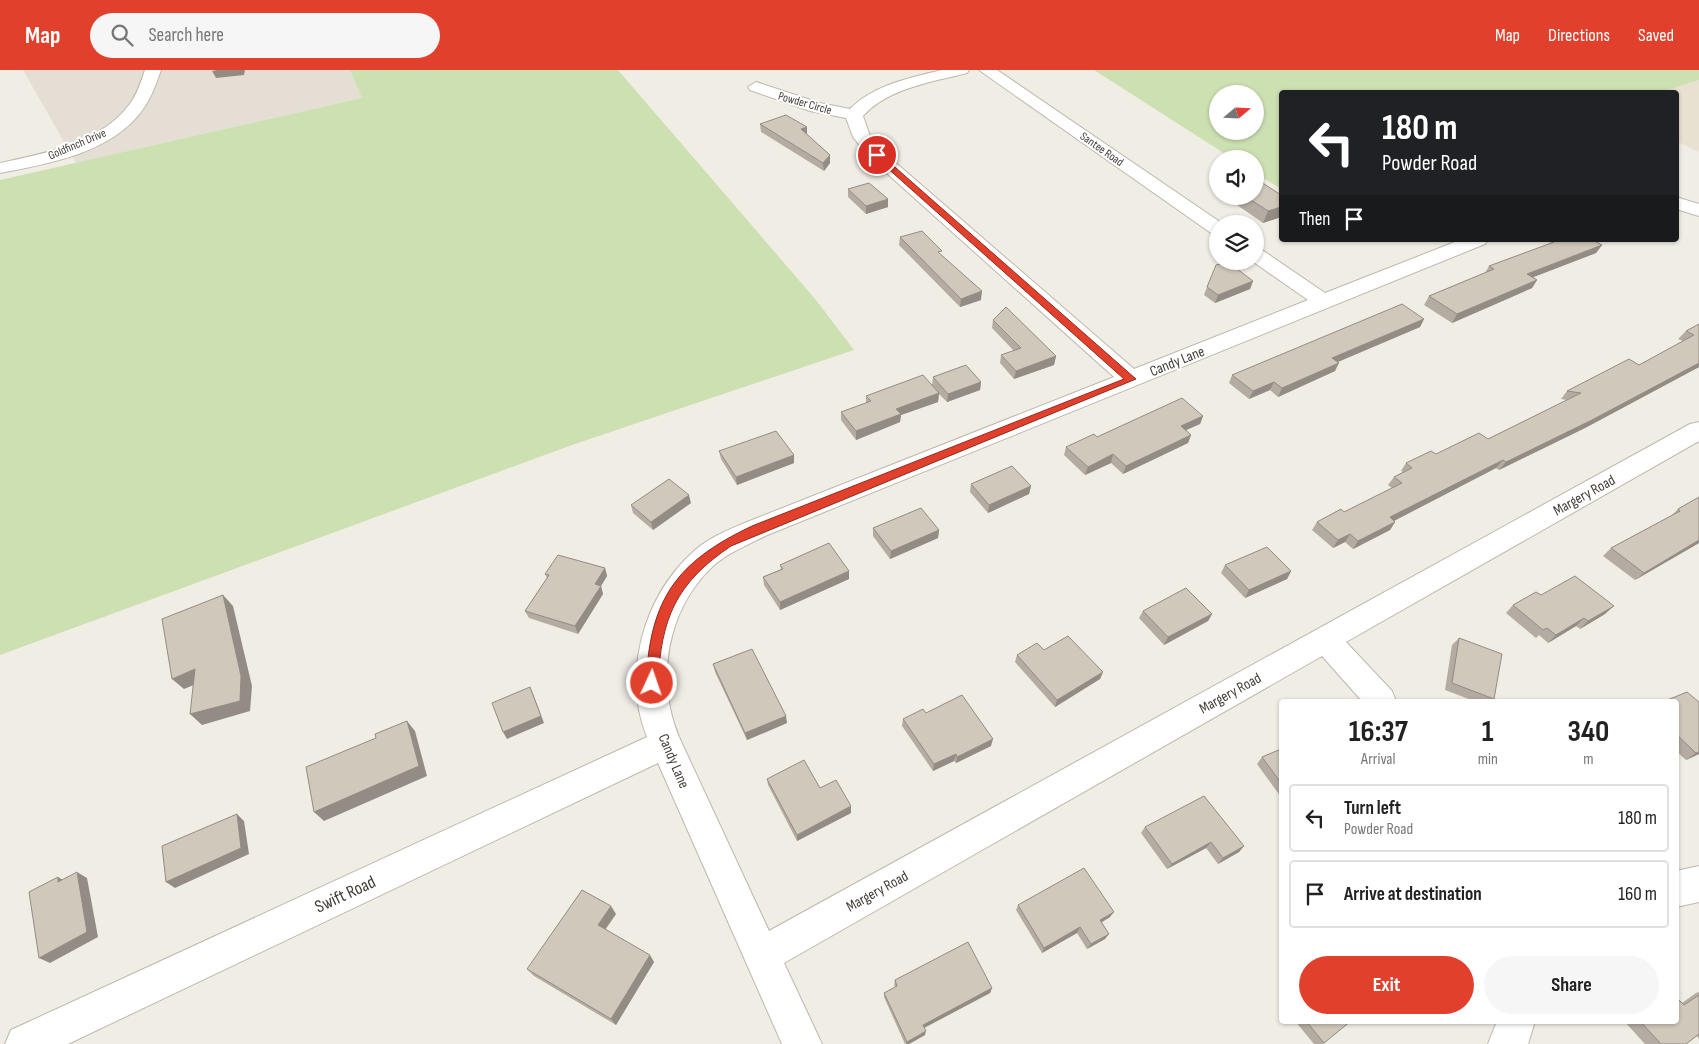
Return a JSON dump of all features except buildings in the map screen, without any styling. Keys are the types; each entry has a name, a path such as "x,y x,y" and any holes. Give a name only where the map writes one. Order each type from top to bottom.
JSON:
{"street":[{"name":"Goldfinch Drive","path":"0,168 62,152 110,130 137,107 153,70"},
{"path":"961,70 899,88 871,101 854,115 859,132 877,155 1131,379"},
{"name":"Santee Road","path":"987,70 1209,223"},
{"name":"Powder Circle","path":"756,87 816,108 854,115"},
{"path":"1679,205 1699,210"},
{"name":"Candy Lane","path":"802,1044 666,744 655,715 652,683 653,655 660,624 670,600 685,577 704,558 727,543 756,529 1473,242"},
{"path":"1264,260 1324,302"},
{"name":"Margery Road","path":"762,955 1699,430"},
{"path":"1326,640 1378,699"},
{"name":"Swift Road","path":"24,1044 666,744"},
{"path":"1679,888 1699,884"},
{"path":"1508,1044 1515,1024"}],"shaded area":[{"path":"23,70 350,70 362,98 76,163"},
{"path":"1699,80 1699,152 1679,142 1679,90 1667,90"}],"green space":[{"path":"350,70 618,70 816,300 854,350 572,445 0,655 0,180 362,98"},
{"path":"1094,70 1699,70 1699,80 1667,90 1279,90 1279,187 1264,178 1264,150 1219,150"}],"route":[{"path":"652,683 653,655 660,624 670,600 685,577 704,558 727,543 756,529 1131,379 877,155"}]}
